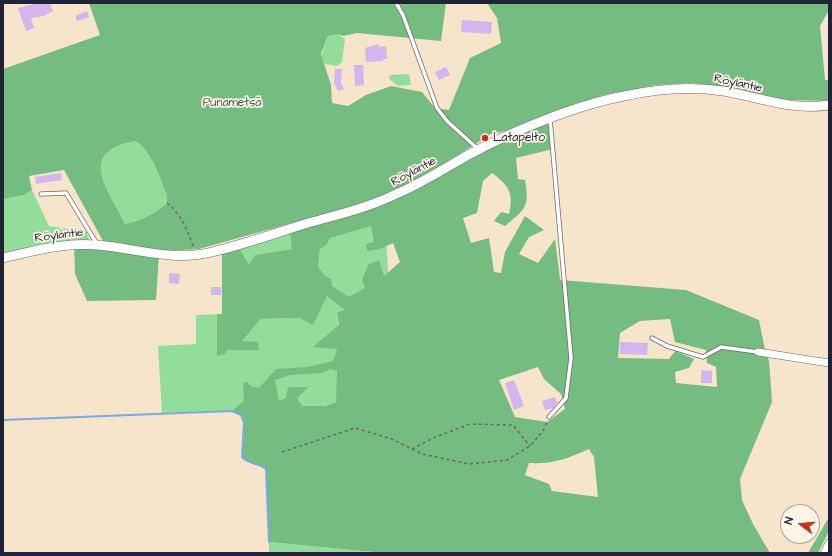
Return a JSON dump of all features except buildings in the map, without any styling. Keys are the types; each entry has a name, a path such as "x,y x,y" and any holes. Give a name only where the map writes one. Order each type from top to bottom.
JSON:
{"street":[{"name":"Röyläntie","path":"3,258 55,246 79,244 98,245 159,255 197,255 369,205 415,186 479,150 550,119 598,102 623,96 670,89 695,88 725,91 789,106 829,105"},
{"path":"758,352 829,363"},
{"path":"824,553 829,543"}],"lane":[{"path":"396,3 403,15 437,108 447,121 479,150"},
{"path":"549,417 566,398 571,358 550,119"},
{"path":"41,194 66,193 95,237 98,245"},
{"path":"652,338 667,346 703,357 721,347 758,352"}],"path":[{"path":"167,204 176,213 185,226 197,255"},
{"path":"282,452 355,428 392,439 422,454 469,464 507,460 530,446 543,431 549,417"},
{"path":"412,449 432,438 470,424 513,426 530,446"}],"green space":[{"name":"Punametsä","path":"89,3 446,3 441,41 357,33 343,36 337,34 328,36 321,54 331,85 332,103 348,106 366,95 391,86 422,92 435,108 449,110 470,58 501,43 497,18 487,3 829,3 829,10 820,26 825,80 829,80 829,101 786,100 731,88 692,83 656,85 603,95 509,130 491,134 457,156 409,183 379,197 342,209 199,249 165,251 103,241 64,170 29,176 32,190 24,195 3,199 3,69 100,35","holes":["135,141 141,145 151,158 167,196 167,203 147,216 125,224 105,185 101,163 106,154 117,147"]},
{"path":"337,34 345,39 342,62 337,66 325,64 321,57 328,36"},
{"path":"409,74 411,85 398,86 389,79 390,75"},
{"path":"549,120 553,149 516,158 518,179 525,180 527,197 524,207 517,216 505,226 494,221 501,212 509,214 511,200 509,190 503,182 492,173 483,181 477,213 463,218 471,243 489,238 494,272 501,273 505,252 525,216 544,230 529,237 519,254 538,263 555,239 560,280 686,290 759,320 765,350 769,361 772,402 740,479 742,500 753,524 770,553 384,553 269,542 266,469 245,460 242,457 244,423 241,415 232,411 244,400 243,383 247,382 251,386 259,388 276,369 307,367 333,361 337,349 313,347 339,325 337,312 345,310 327,296 313,325 300,318 260,319 242,341 258,342 259,350 227,350 225,354 217,356 217,314 222,314 222,249 237,244 249,265 255,255 292,249 290,229 369,205","holes":["371,226 374,242 366,244 367,251 380,249 393,243 400,262 384,276 379,260 368,265 362,280 365,288 349,297 332,286 331,279 325,276 318,267 320,249 326,245 330,238","670,319 675,342 706,350 707,363 716,367 717,387 676,383 675,372 689,368 694,359 675,351 669,359 618,358 620,333 640,321","538,367 544,379 561,394 565,409 547,422 515,417 499,380","330,369 337,371 336,402 324,406 302,406 297,398 308,387 288,387 286,398 279,401 275,380 290,375 322,373","589,449 594,457 598,497 552,491 549,484 525,475 529,463 553,462 574,456"]},
{"path":"135,141 141,145 151,158 167,196 167,203 147,216 125,224 105,185 101,163 106,154 117,147"},
{"path":"32,190 49,226 87,232 89,240 53,242 3,253 3,199 24,195"},
{"path":"385,222 390,300 337,312 347,398 323,406 275,406 244,400 232,411 162,413 158,346 196,344 196,315 222,314 222,301 228,320 300,318 318,266 321,240"},
{"path":"290,229 293,249 255,255 249,266 237,244"},
{"path":"74,244 159,255 156,300 87,301 75,274"},
{"path":"829,517 829,531 818,553 808,553 813,544 820,544 820,532"},
{"path":"269,542 384,553 269,553"}],"waterway":[{"path":"3,420 232,411 241,415 244,423 242,457 245,460 266,469 269,542"}],"place":[{"name":"Latapelto","path":"485,138"}]}
